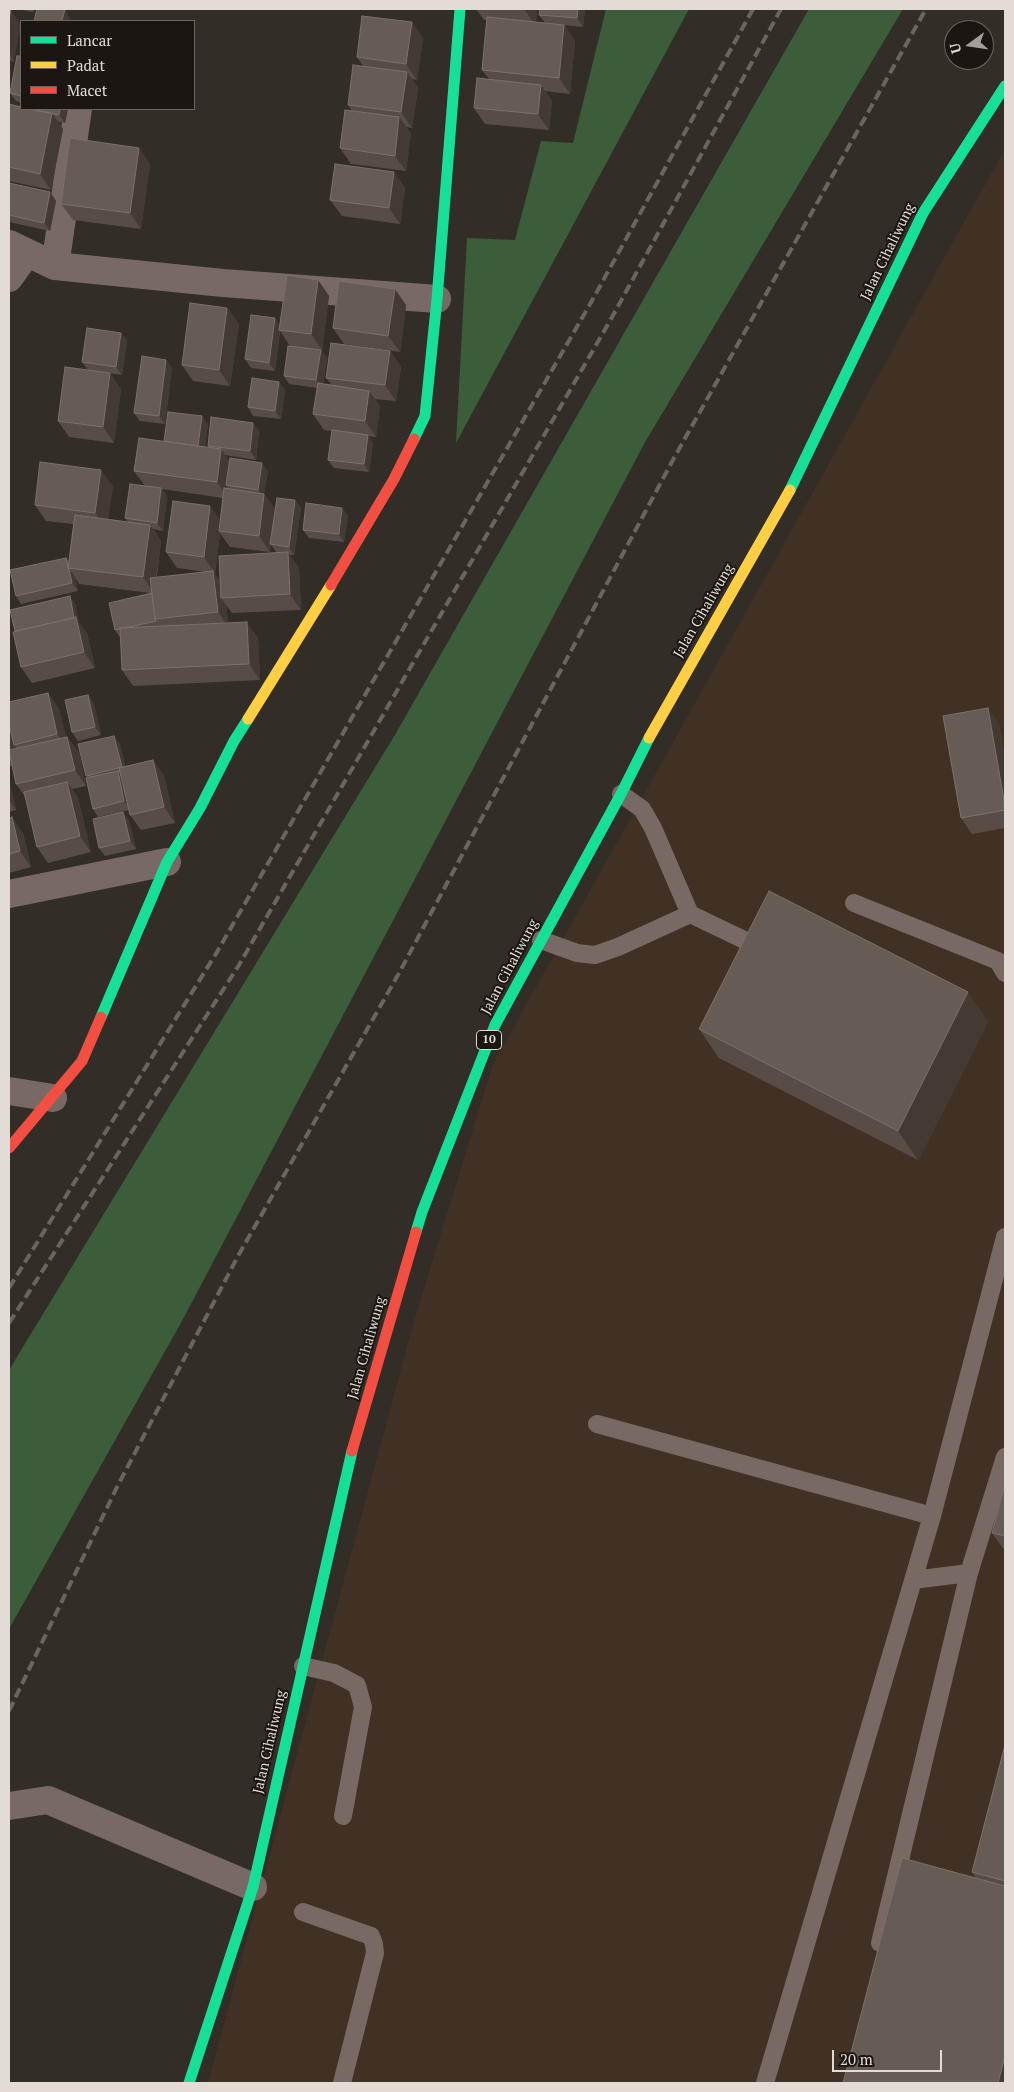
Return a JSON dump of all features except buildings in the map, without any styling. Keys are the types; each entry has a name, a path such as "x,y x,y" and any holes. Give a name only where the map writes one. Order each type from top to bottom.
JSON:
{"main road":[{"path":"9,1148 53,1098 82,1061 167,862 200,808 234,741 336,578 394,479 425,416 437,299 460,9"},
{"name":"Jalan Cihaliwung","path":"189,2083 252,1887 351,1456 422,1212 495,1025 621,794 648,740 796,479 922,213 1005,86"}],"street":[{"path":"55,266 78,110"},
{"path":"9,278 18,248 55,266 223,283 437,299"},
{"path":"9,894 167,862"},
{"path":"9,1091 53,1098"},
{"path":"9,1806 48,1800 252,1887"}],"lane":[{"path":"621,794 642,809 653,828 690,914 759,947"},
{"path":"854,903 998,961 1005,973"},
{"path":"541,940 577,953 595,955 618,947 690,914"},
{"path":"765,2083 932,1516 1005,1237"},
{"path":"597,1424 932,1516"},
{"path":"877,1958 969,1573 1005,1457"},
{"path":"913,1580 969,1573"},
{"path":"303,1666 334,1673 357,1685 363,1707 343,1816"},
{"path":"303,1912 371,1936 374,1944 375,1953 342,2083"}],"shaded area":[{"path":"1005,149 1005,2083 208,2083 414,1321 493,1064"}],"green space":[{"path":"606,9 689,9 456,443 467,238 515,240 541,141 573,143"},
{"path":"809,9 903,9 644,444 182,1321 9,1629 9,1370 396,733"}],"railway":[{"path":"9,1288 217,952 589,306 753,9"},
{"path":"9,1323 239,965 611,319 781,9"},
{"path":"9,1711 117,1487 238,1256 398,975 674,458 926,9"}],"traffic: fast":[{"path":"414,439 425,416 437,299 460,9"},
{"path":"790,490 923,213 1005,86"},
{"path":"101,1017 167,862 200,808 234,741 248,719"},
{"path":"416,1232 422,1212 495,1025 621,794 649,738"},
{"path":"189,2083 253,1887 352,1451"}],"traffic: slow":[{"path":"649,738 790,490"},
{"path":"248,719 331,585"}],"traffic: jam":[{"path":"331,585 394,479 414,439"},
{"path":"9,1148 82,1061 101,1017"},
{"path":"352,1451 416,1232"}]}
